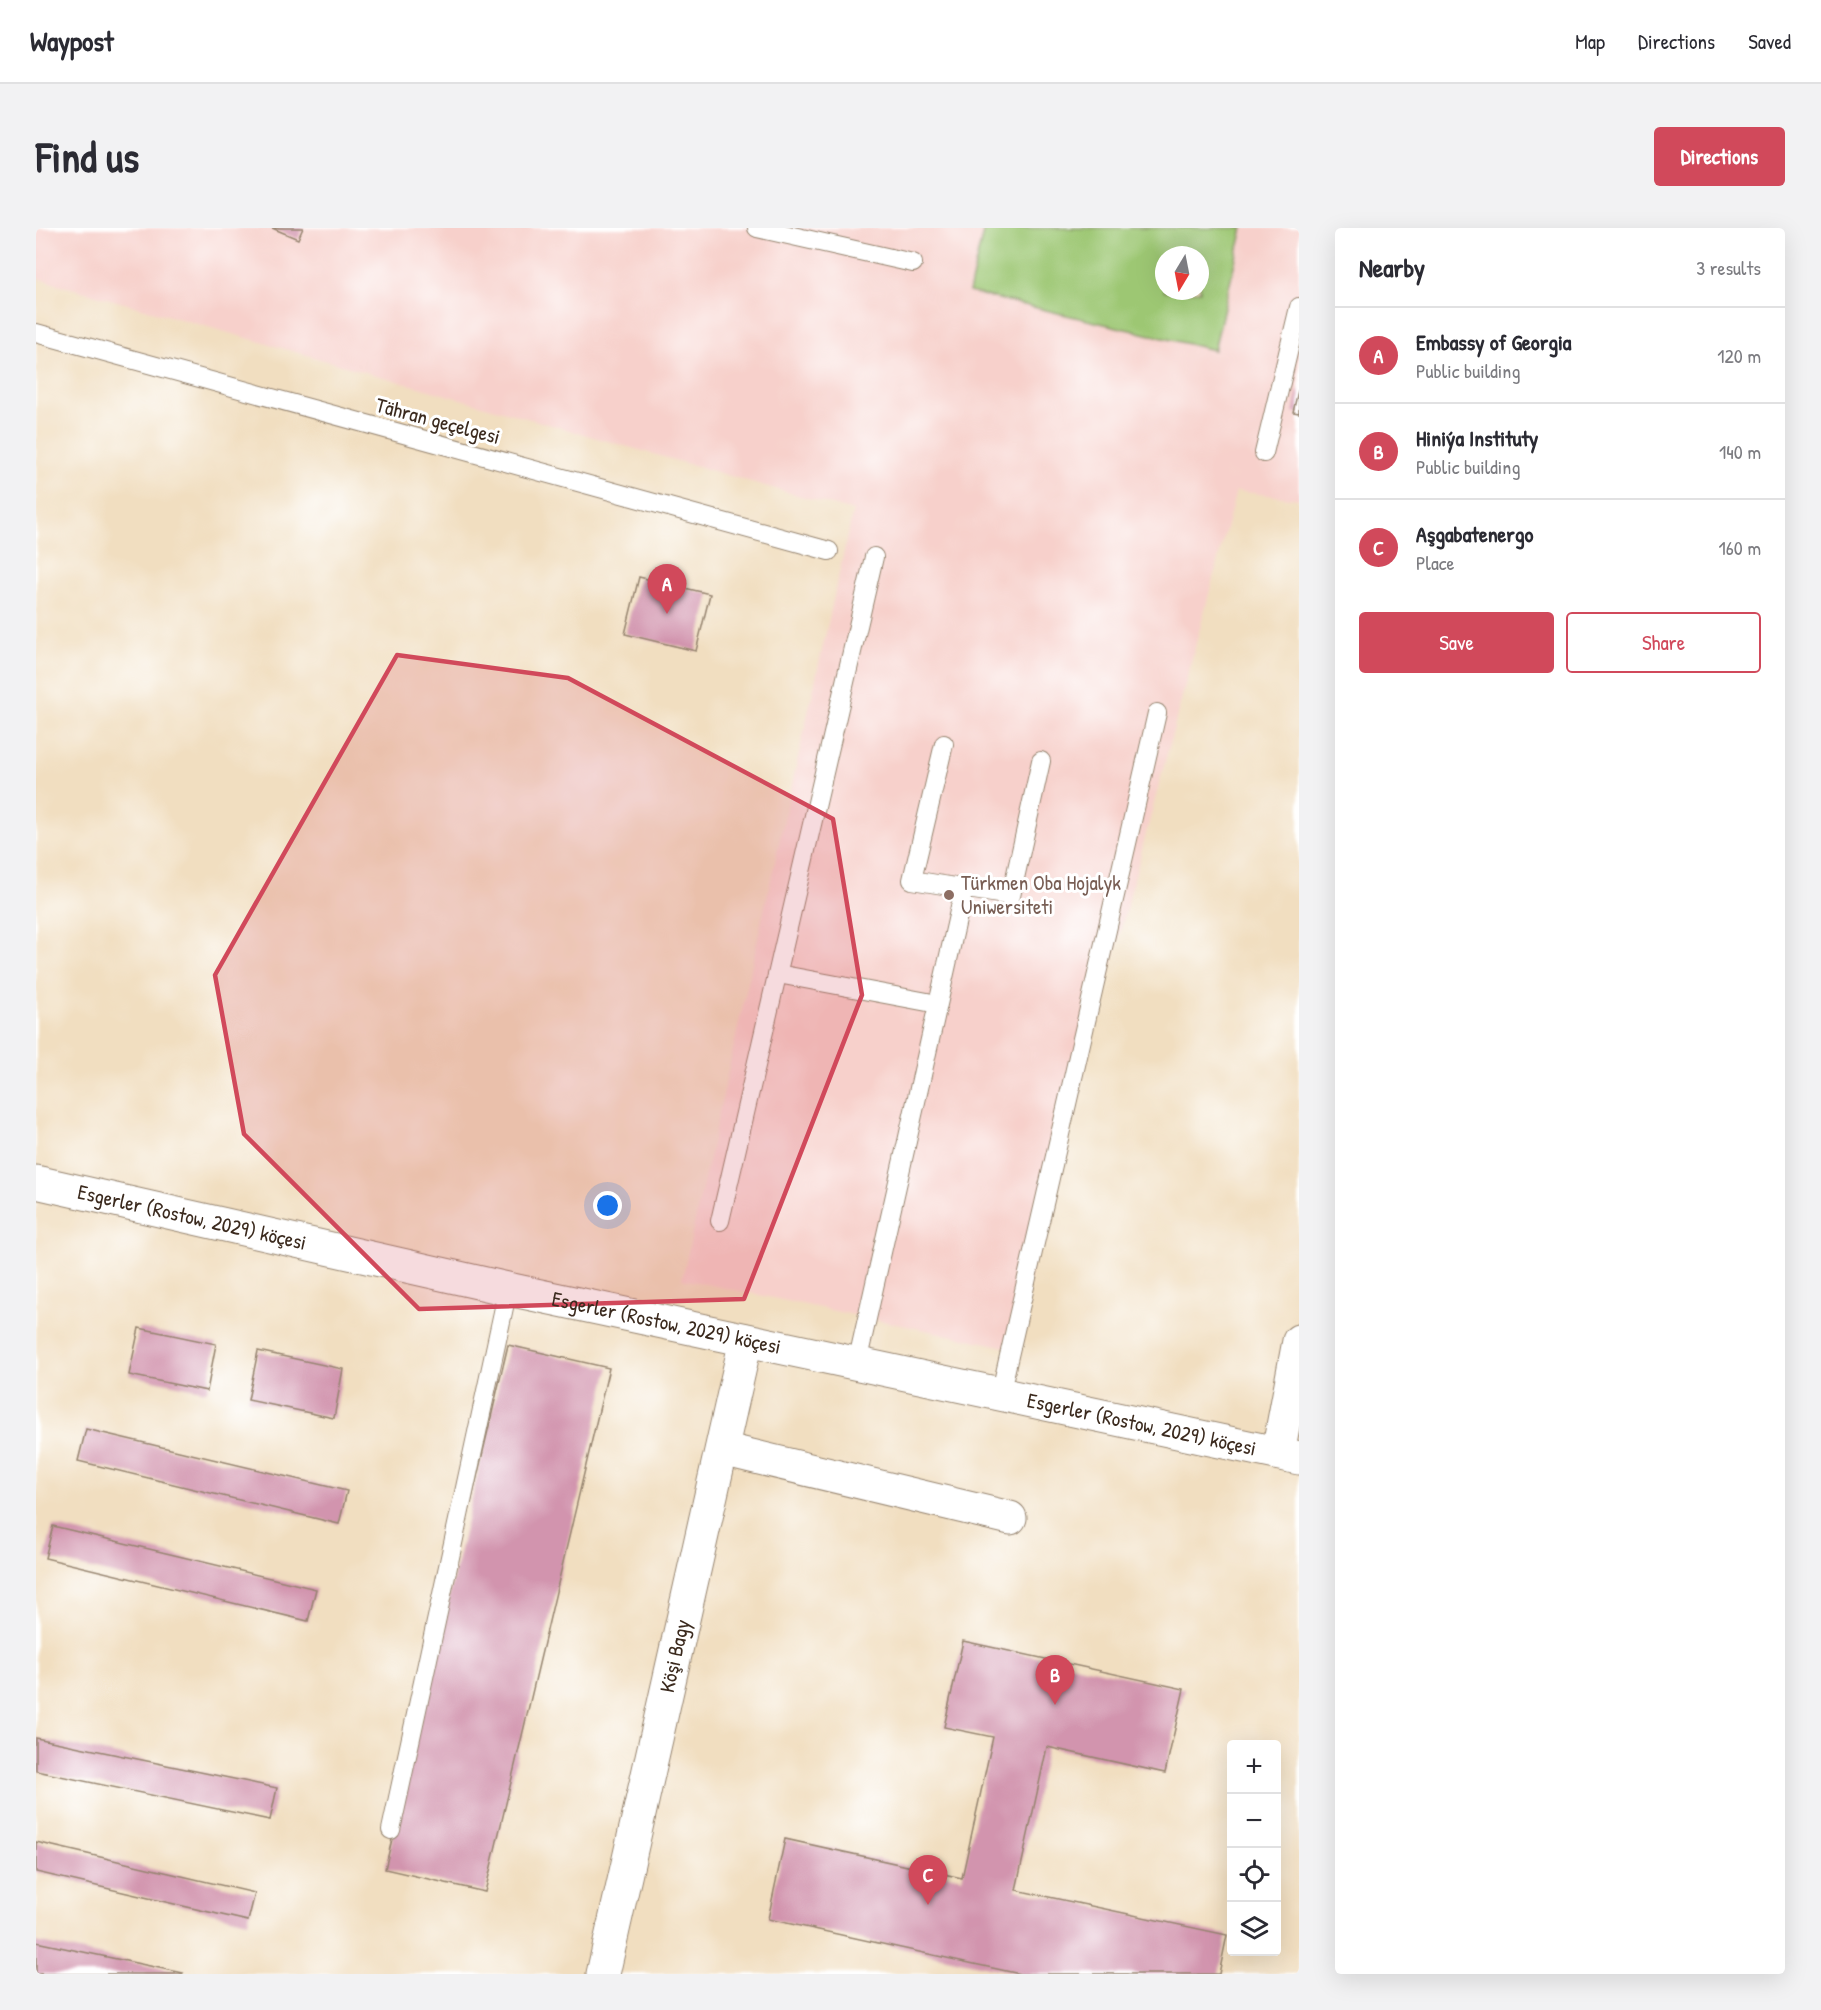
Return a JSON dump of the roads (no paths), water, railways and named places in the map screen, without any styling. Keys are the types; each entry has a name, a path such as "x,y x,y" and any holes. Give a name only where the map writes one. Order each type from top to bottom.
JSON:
{"street":[{"name":"Esgerler (Rostow, 2029) köçesi","path":"36,1182 508,1289 1288,1456"},
{"name":"Köşi Bagy","path":"603,1974 746,1340"},
{"path":"1288,1456 1299,1341"},
{"path":"722,1449 1010,1518"}],"lane":[{"path":"757,228 913,263"},
{"path":"1264,453 1299,307"},
{"name":"Tähran geçelgesi","path":"36,333 829,551"},
{"path":"720,1221 874,557"},
{"path":"1000,1395 1157,713"},
{"path":"944,744 912,880 964,890 1011,896 1041,761"},
{"path":"856,1363 964,890"},
{"path":"778,974 938,1004"},
{"path":"391,1830 508,1289"}],"place":[{"name":"Embassy of Georgia","path":"667,614"},
{"name":"Türkmen Oba Hojalyk Uniwersiteti","path":"949,895"},
{"name":"Hiniýa Instituty","path":"1055,1705"},
{"name":"Aşgabatenergo","path":"928,1905"}]}
